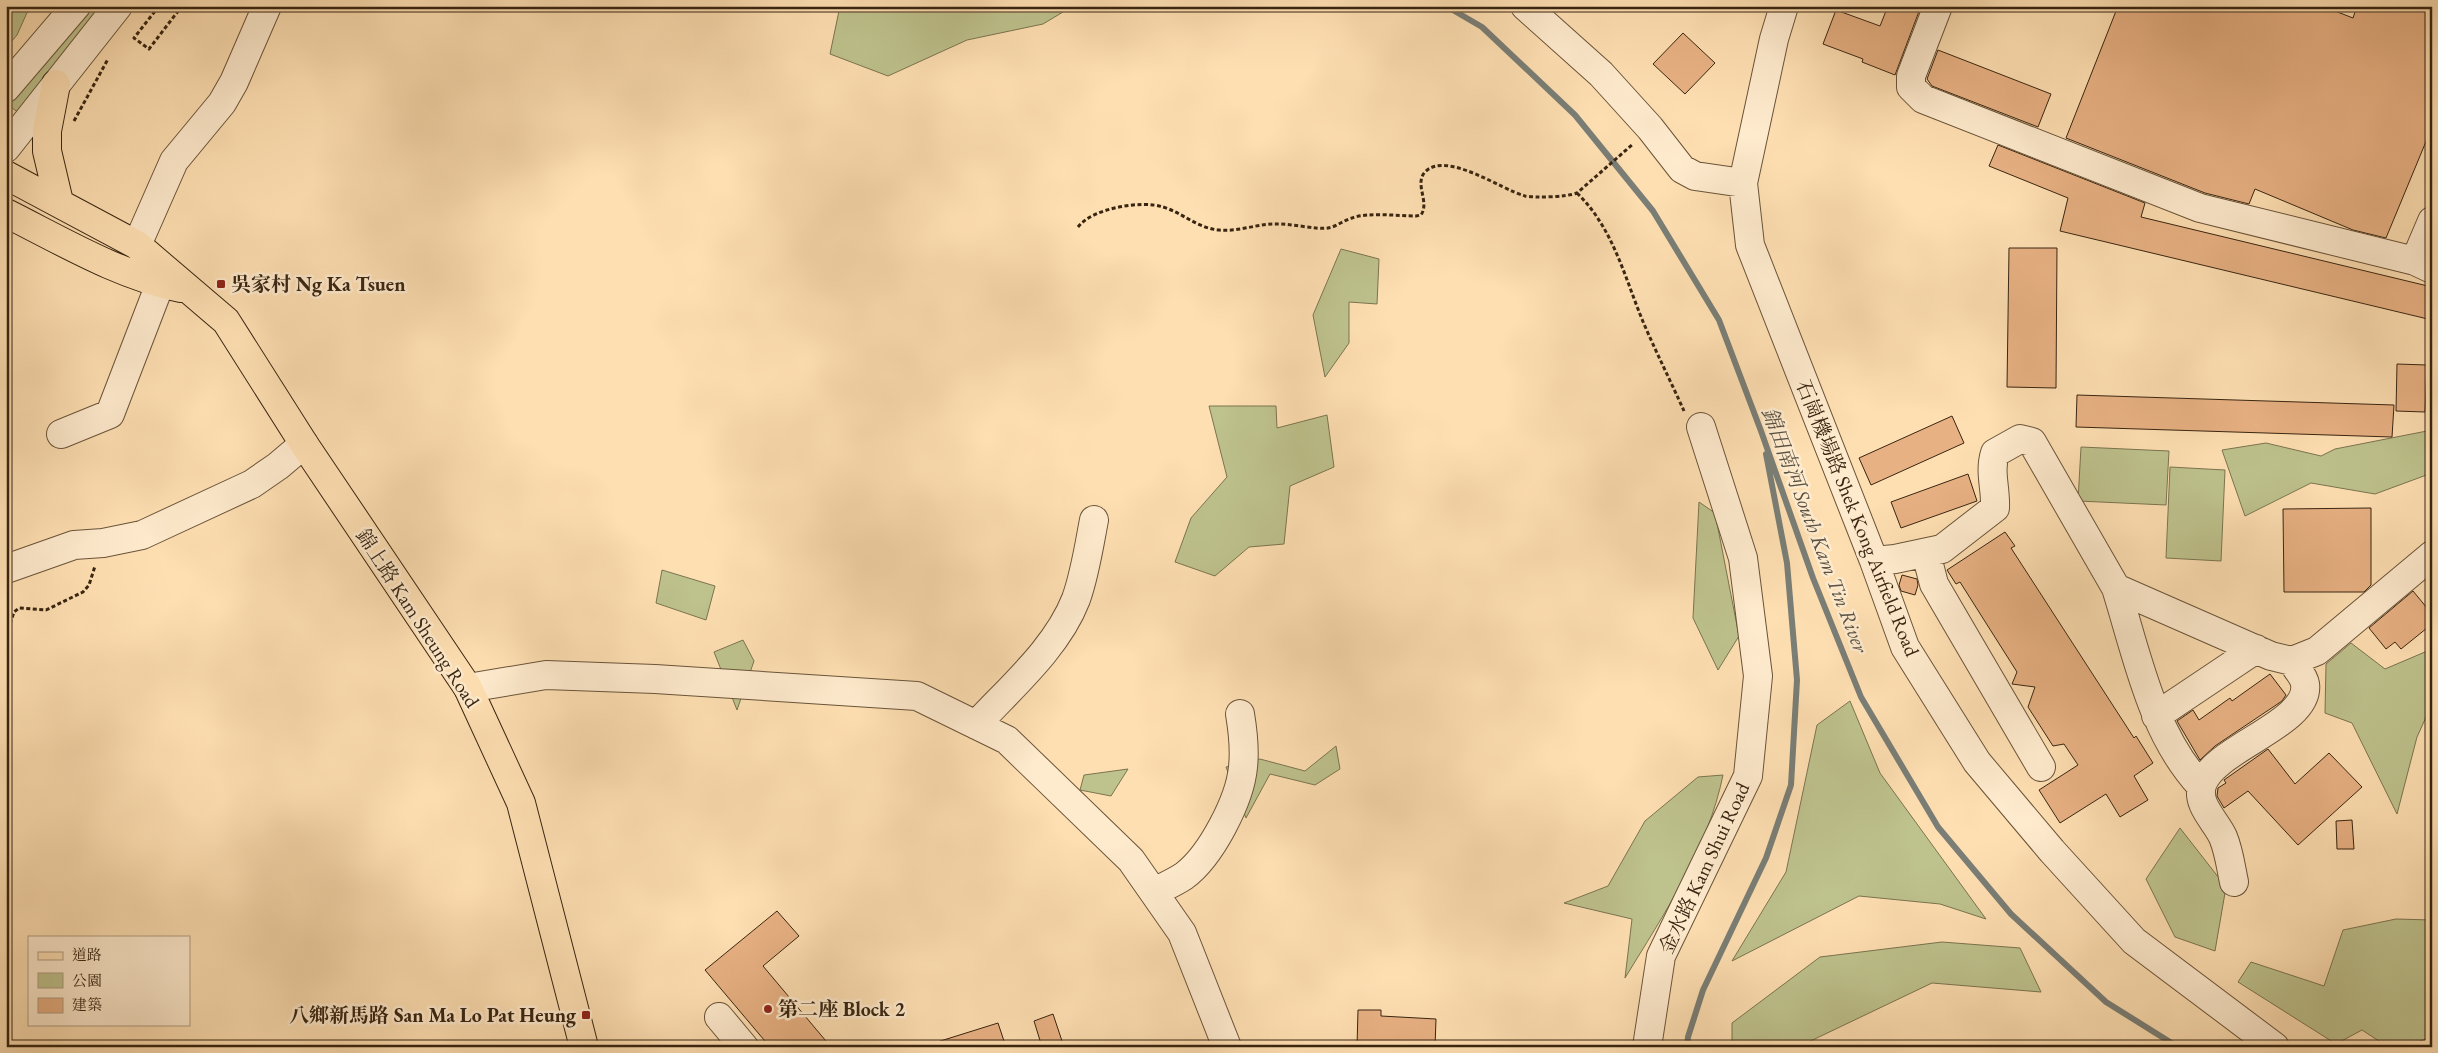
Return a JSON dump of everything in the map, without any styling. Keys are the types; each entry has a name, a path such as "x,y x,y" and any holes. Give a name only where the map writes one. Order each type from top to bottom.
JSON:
{"main road":[{"path":"56,84 47,131 47,151 59,202"},
{"name":"錦上路 Kam Sheung Road","path":"6,175 137,245 226,321 304,444 468,688 521,804 584,1047"},
{"name":"錦上路 Kam Sheung Road","path":"6,213 87,253 160,284 187,289"}],"street":[{"path":"6,88 76,6"},
{"path":"6,148 118,6"},
{"path":"137,245 174,161 222,103 234,82 267,6"},
{"path":"1526,6 1602,74 1688,174 1743,183"},
{"name":"石崗機場路 Shek Kong Airfield Road","path":"1784,6 1774,39 1743,183 1750,245 1874,561 1905,647 1977,762 2052,851 2134,941 2275,1047"},
{"path":"1938,6 1911,76 1911,87 1923,99 2200,208 2424,265 2432,222"},
{"path":"61,434 110,414 160,284"},
{"name":"金水路 Kam Shui Road","path":"1647,1047 1661,956 1748,776 1758,676 1743,558 1701,427"},
{"path":"1874,561 1942,549 1995,508 1996,496 1991,467 1995,453 2020,439 2032,442 2116,588 2156,716 2189,773 2202,786"},
{"path":"6,569 67,547 104,543 142,535 252,484 278,466 304,444"},
{"path":"976,724 1058,632 1076,600 1086,564 1094,520"},
{"path":"1926,553 1934,584 2041,768"},
{"path":"2116,588 2256,649 2292,660 2317,651 2432,555"},
{"path":"2156,716 2256,649"},
{"path":"2234,882 2224,838 2203,804 2202,786 2212,768 2292,713 2304,694 2305,683 2292,660"},
{"path":"468,688 546,675 655,679 917,696 1007,740 1131,860 1182,933 1227,1047"},
{"path":"1154,892 1184,876 1206,853 1235,800 1243,768 1244,742 1240,714"},
{"path":"719,1017 744,1047"}],"path":[{"path":"159,6 134,38 149,49 182,6"},
{"path":"72,124 113,51"},
{"path":"1078,227 1081,223 1102,211 1126,206 1146,205 1161,206 1202,227 1235,231 1273,224 1330,228 1353,217 1416,216 1421,215 1425,208 1421,181 1423,174 1427,169 1435,166 1464,168 1512,192 1533,197 1552,195 1567,197 1577,193 1650,128"},
{"path":"1577,193 1590,206 1616,250 1645,326 1684,413 1701,427"},
{"path":"6,636 14,612 19,608 46,610 83,592 89,584 104,543"}],"green space":[{"path":"6,6 30,6 17,35 6,48"},
{"path":"90,6 106,6 19,113 8,105"},
{"path":"840,6 1073,6 1043,24 967,40 888,76 830,54"},
{"path":"1341,249 1379,259 1377,304 1349,302 1349,343 1325,377 1313,315"},
{"path":"1209,406 1276,406 1277,428 1327,415 1334,467 1290,486 1284,544 1249,547 1215,576 1175,562 1191,518 1227,477"},
{"path":"2432,430 2432,473 2375,494 2311,483 2245,516 2222,450 2266,443 2321,456 2335,449"},
{"path":"2081,447 2169,451 2166,505 2078,501"},
{"path":"2170,467 2225,470 2221,561 2166,558"},
{"path":"1699,502 1715,513 1739,636 1718,670 1693,618"},
{"path":"662,570 715,586 706,620 656,603"},
{"path":"743,640 754,661 737,710 714,652"},
{"path":"2351,643 2385,669 2432,649 2432,704 2417,737 2397,814 2352,723 2325,713 2326,664"},
{"path":"1850,701 1880,773 1986,919 1940,904 1859,896 1732,961 1786,872 1817,725"},
{"path":"1336,746 1340,769 1315,785 1270,774 1246,818 1226,767 1260,759 1305,771"},
{"path":"1128,769 1111,796 1080,790 1084,775"},
{"path":"1723,775 1707,829 1696,855 1669,905 1625,978 1632,919 1564,903 1608,886 1645,821 1698,777"},
{"path":"2180,828 2226,887 2215,951 2175,937 2146,879"},
{"path":"2396,919 2432,920 2432,1037 2402,1047 2388,1047 2362,1030 2336,1044 2238,982 2251,962 2324,986 2343,930"},
{"path":"1942,942 2020,948 2041,992 1932,983 1798,1047 1732,1047 1732,1023 1820,957"}],"building":[{"path":"1888,6 1921,6 1895,75 1862,62 1863,59 1823,44 1836,10 1880,26"},
{"path":"2118,6 2322,6 2353,18 2357,6 2432,6 2432,127 2386,238 2353,230 2255,189 2249,204 2205,193 2066,138"},
{"path":"1683,33 1715,63 1685,94 1653,64"},
{"path":"1938,50 2051,94 2038,127 1932,86 1927,79"},
{"path":"1998,145 2145,203 2141,217 2432,287 2432,320 2060,231 2068,198 1989,166"},
{"path":"2009,248 2057,248 2056,388 2007,387"},
{"path":"2397,364 2427,365 2425,412 2396,411"},
{"path":"2077,395 2394,405 2392,437 2076,427"},
{"path":"1952,416 1964,443 1871,485 1859,458"},
{"path":"1968,474 1977,501 1901,528 1891,502"},
{"path":"2371,508 2371,585 2364,592 2284,592 2283,509"},
{"path":"2005,532 2015,546 2011,548 2134,738 2136,736 2153,763 2134,776 2148,800 2120,817 2106,794 2060,823 2039,790 2078,765 2064,744 2053,746 2028,707 2035,687 2012,684 2017,672 1960,582 1956,584 1947,570"},
{"path":"1902,575 1917,579 1918,585 1915,595 1901,591 1899,585"},
{"path":"2413,591 2432,614 2432,624 2401,649 2395,642 2386,649 2369,628"},
{"path":"2270,674 2286,695 2282,701 2215,746 2200,760 2177,721 2193,710 2199,720 2230,698 2232,701"},
{"path":"2268,749 2295,784 2329,753 2362,787 2298,845 2248,791 2224,808 2217,796 2218,788 2226,783 2224,780"},
{"path":"2352,820 2354,849 2337,849 2336,821"},
{"name":"第二座 Block 2","path":"777,911 799,936 763,966 831,1047 770,1047 705,970"},
{"path":"1358,1010 1381,1010 1381,1016 1436,1019 1435,1047 1380,1045 1380,1047 1357,1047"},
{"path":"1053,1014 1064,1047 1042,1047 1034,1021"},
{"path":"998,1023 1006,1047 934,1047 934,1043"}],"waterway":[{"name":"錦田南河 South Kam Tin River","path":"1446,6 1482,27 1575,115 1653,211 1719,320 1813,578 1861,697 1938,827 2011,914 2106,1002 2178,1047"},
{"path":"1687,1047 1688,1037 1703,990 1766,858 1791,785 1797,680 1787,563 1766,454"}],"place":[{"name":"吳家村 Ng Ka Tsuen","path":"221,284"},
{"name":"第二座 Block 2","path":"768,1009"},
{"name":"八鄉新馬路 San Ma Lo Pat Heung","path":"586,1015"}]}
